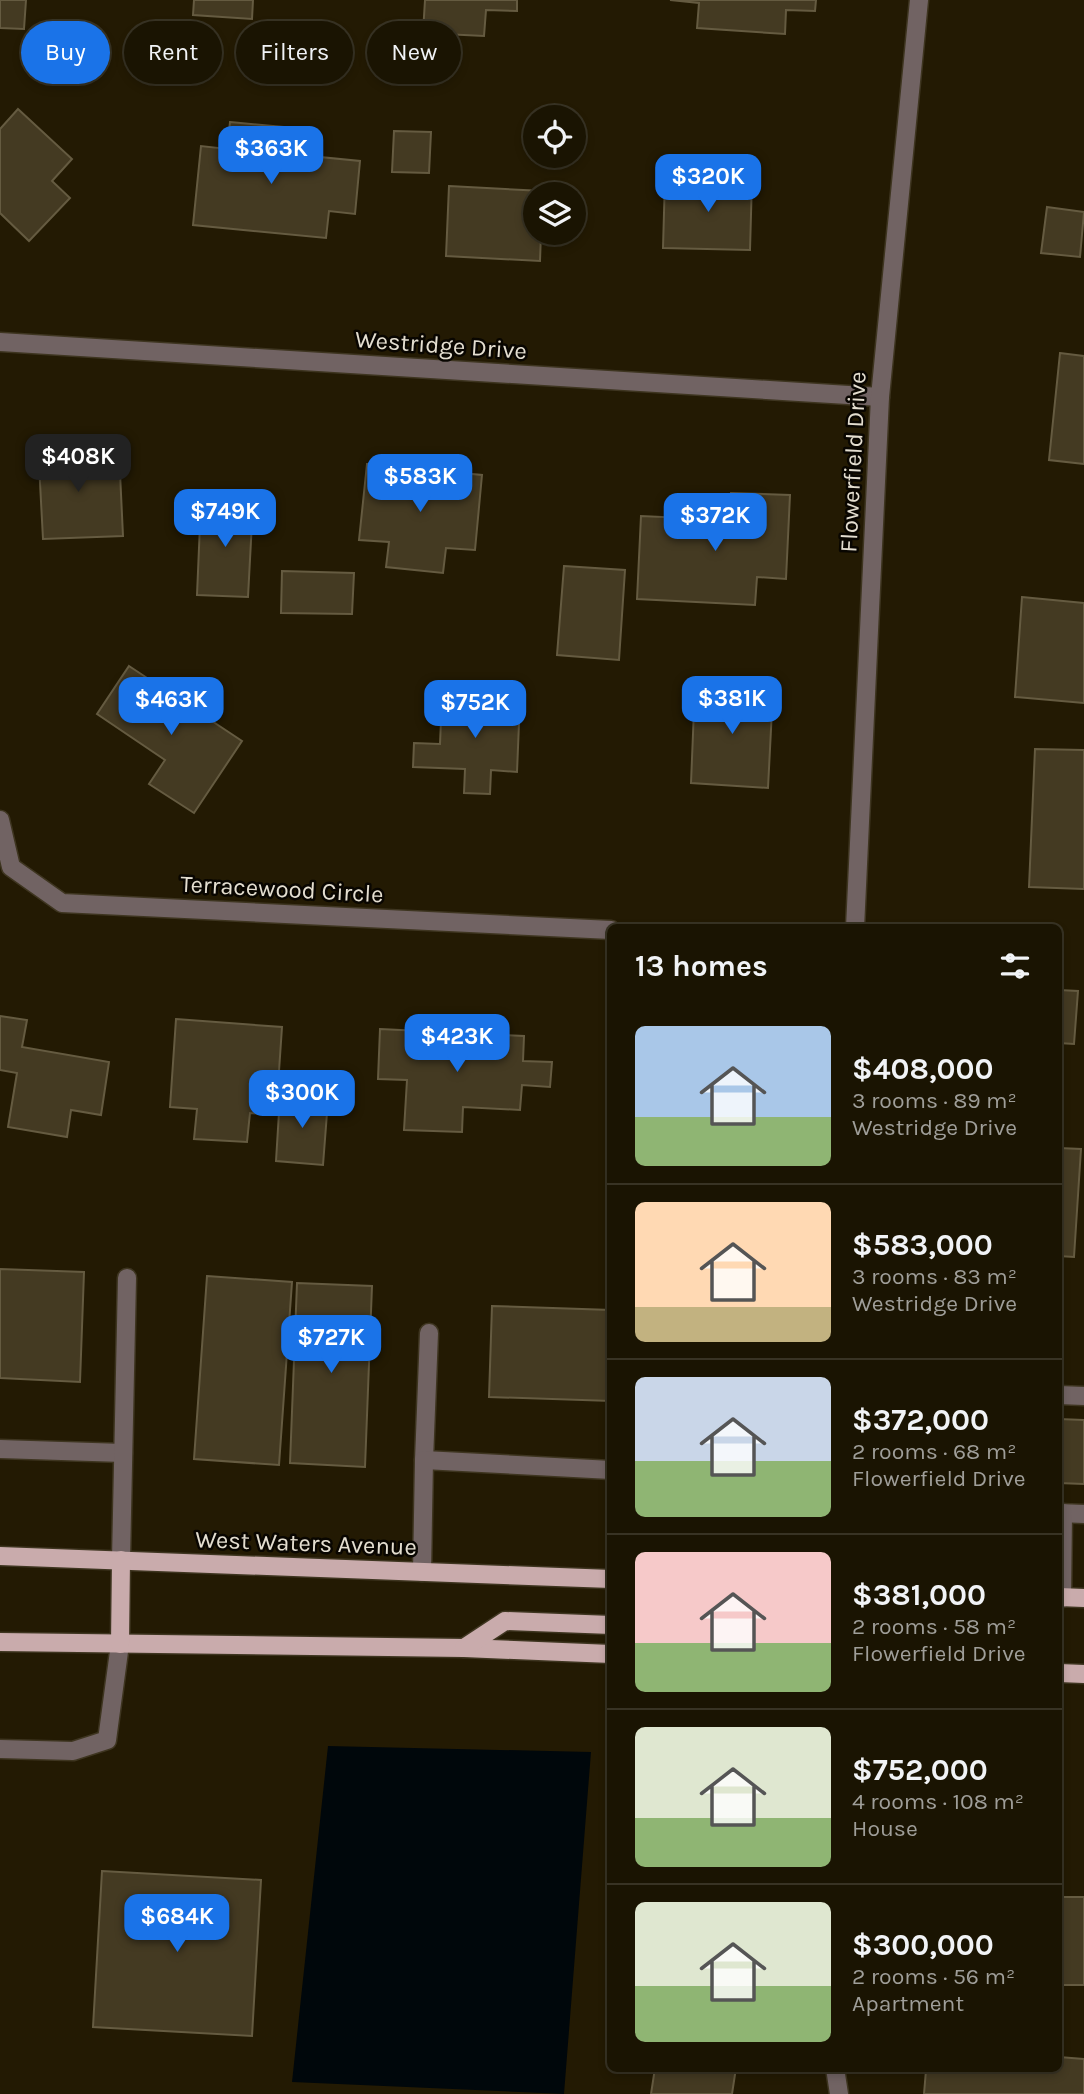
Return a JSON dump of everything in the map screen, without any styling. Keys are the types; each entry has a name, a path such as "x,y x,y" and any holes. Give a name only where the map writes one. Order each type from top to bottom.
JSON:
{"main road":[{"name":"West Waters Avenue","path":"0,1556 607,1579"},
{"path":"120,1644 121,1560"},
{"path":"1062,1598 1084,1598"},
{"path":"464,1648 505,1621 607,1625"},
{"path":"0,1642 464,1648 607,1654"},
{"path":"1062,1673 1084,1674"}],"street":[{"name":"Flowerfield Drive","path":"855,924 880,397 919,0"},
{"name":"Westridge Drive","path":"0,342 880,397"},
{"name":"Terracewood Circle","path":"0,820 11,867 62,903 607,930"},
{"path":"121,1560 127,1278"},
{"path":"422,1572 429,1333"},
{"path":"1062,1395 1084,1396"},
{"path":"0,1449 123,1453"},
{"path":"424,1460 607,1470"},
{"path":"1062,1513 1084,1514"},
{"path":"0,1749 73,1751 107,1740 120,1644"},
{"path":"836,2072 839,2094"}],"shaded area":[{"path":"328,1746 591,1752 564,2094 292,2082"}],"building":[{"path":"0,0 26,0 25,21 21,21 21,29 0,28"},
{"path":"194,0 253,0 252,19 193,15"},
{"path":"425,0 517,0 517,11 486,10 484,36 461,35 461,21 424,21"},
{"path":"670,0 816,0 815,11 786,10 785,34 697,28 699,3"},
{"path":"18,109 72,159 52,181 70,198 29,241 0,213 0,129"},
{"path":"230,122 283,127 280,153 360,161 355,214 329,211 326,238 193,225 201,146 227,149"},
{"path":"394,131 431,132 429,173 392,172"},
{"path":"665,178 752,179 750,250 663,248"},
{"path":"449,186 523,190 523,245 541,245 540,261 446,256"},
{"path":"1047,207 1084,212 1080,257 1041,253"},
{"path":"1060,353 1084,356 1084,464 1049,460"},
{"path":"92,443 93,474 120,473 123,536 43,539 38,445"},
{"path":"367,464 482,475 475,550 446,548 443,573 386,567 389,542 359,540"},
{"path":"731,493 790,495 786,579 757,577 755,605 637,599 641,516 729,520"},
{"path":"201,501 253,503 248,597 197,595"},
{"path":"564,566 625,570 619,660 557,655"},
{"path":"282,571 354,573 352,614 281,613"},
{"path":"1022,597 1084,603 1084,703 1015,697"},
{"path":"129,666 242,741 194,813 149,784 165,760 97,714"},
{"path":"695,685 773,690 768,788 691,783"},
{"path":"442,697 520,699 517,772 491,770 490,794 464,793 465,769 413,767 414,743 440,744"},
{"path":"1035,749 1084,750 1084,889 1029,887"},
{"path":"1062,990 1078,991 1074,1044 1062,1043"},
{"path":"0,1016 27,1020 22,1047 109,1062 101,1115 71,1110 67,1137 8,1127 17,1073 0,1070"},
{"path":"176,1019 282,1027 276,1115 250,1113 247,1142 194,1139 197,1109 170,1107"},
{"path":"380,1029 524,1036 523,1061 552,1062 550,1087 522,1085 520,1110 463,1107 462,1132 404,1130 407,1080 378,1079"},
{"path":"280,1096 328,1100 323,1165 276,1161"},
{"path":"1062,1148 1081,1149 1074,1257 1062,1256"},
{"path":"0,1269 84,1272 80,1382 0,1378"},
{"path":"207,1276 292,1282 279,1465 194,1459"},
{"path":"297,1283 372,1286 365,1467 290,1463"},
{"path":"492,1306 607,1310 607,1401 489,1397"},
{"path":"1062,1419 1084,1420 1084,1484 1062,1483"},
{"path":"102,1871 261,1880 252,2036 93,2027"},
{"path":"1062,1897 1084,1897 1084,1985 1062,1985"},
{"path":"1062,2057 1084,2059 1084,2094 924,2094 926,2072 1062,2072"},
{"path":"654,2072 735,2072 732,2094 651,2094"}]}
